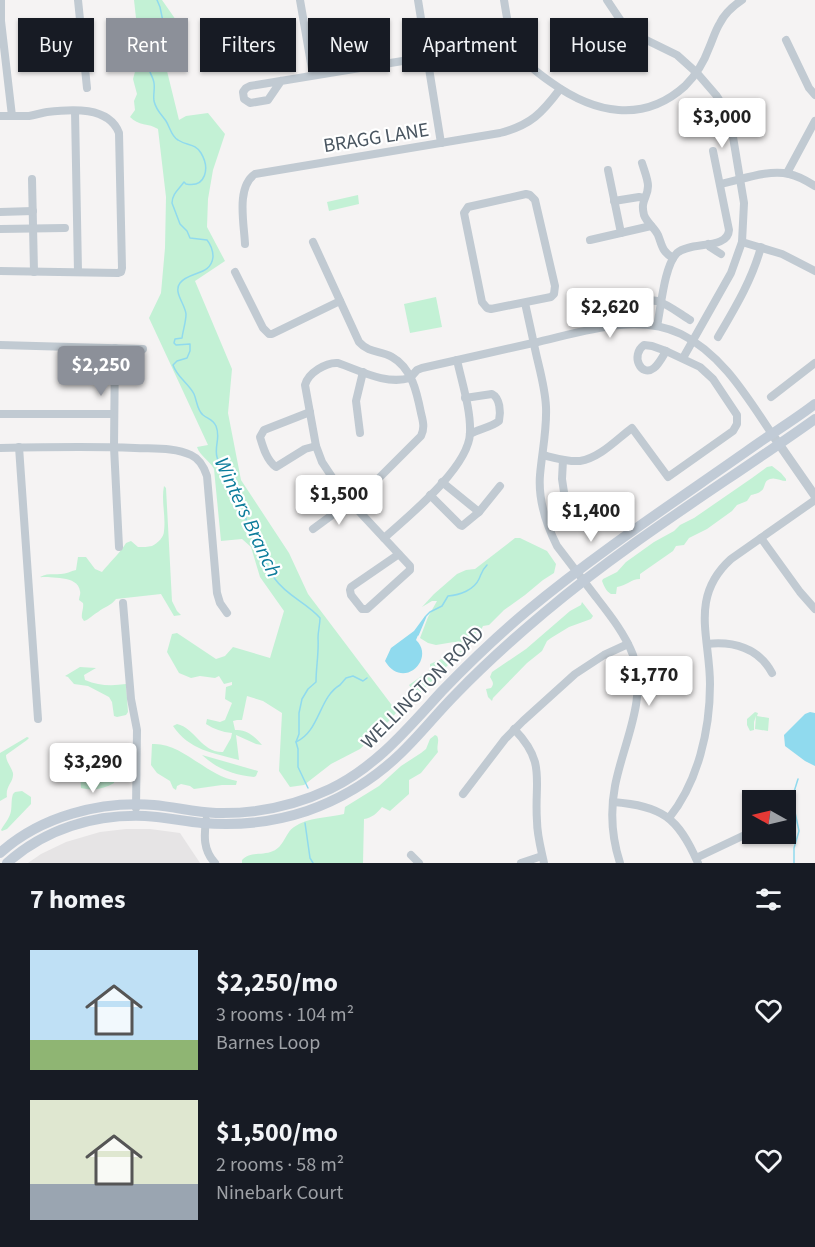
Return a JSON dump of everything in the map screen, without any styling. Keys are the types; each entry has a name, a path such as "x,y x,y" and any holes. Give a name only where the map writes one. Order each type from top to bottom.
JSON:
{"main road":[{"name":"WELLINGTON ROAD","path":"0,853 24,836 56,819 107,806 136,810 154,817 260,822 324,804 365,782 401,753 455,694 545,612 580,576 815,404"},
{"name":"WELLINGTON ROAD","path":"580,576 610,561 815,419"},
{"name":"WELLINGTON ROAD","path":"7,863 44,837 72,825 136,810"}],"street":[{"path":"1,0 1,21 12,116"},
{"path":"78,0 87,88"},
{"path":"300,0 313,75"},
{"path":"418,0 421,18"},
{"path":"504,0 510,34 519,52 533,69 581,101 617,111 648,108 668,99 687,84 697,73 721,21 742,0"},
{"path":"607,0 630,32 677,55 697,73 716,95 731,126 741,180 744,215 742,242 731,273 683,358"},
{"path":"786,40 809,88 815,95"},
{"path":"281,81 268,100 250,103 243,97 244,90 248,87 313,75 402,61"},
{"path":"429,72 441,143"},
{"name":"BRAGG LANE","path":"245,244 244,190 247,181 255,174 501,133 527,123 560,89"},
{"path":"0,116 28,116 54,111 93,112 103,115 114,124 119,133 122,270 118,273 0,271"},
{"path":"75,111 78,272"},
{"path":"787,173 815,121"},
{"path":"657,326 668,270 673,258 681,250 724,240 729,234 713,151"},
{"path":"642,163 648,187 644,198 644,213 656,231 664,251 673,258"},
{"path":"608,170 621,233"},
{"path":"720,184 772,173 787,173 798,176 815,186"},
{"path":"32,179 34,272"},
{"path":"526,194 535,200 555,289 551,297 525,303 495,309 484,306 464,215 468,207 526,194"},
{"path":"614,201 644,198"},
{"path":"0,212 33,211"},
{"path":"590,240 651,226"},
{"path":"0,228 65,228"},
{"path":"313,242 356,337 362,345 373,352 384,353 395,358 410,378 417,394 424,428 421,436 392,467 352,503 313,529"},
{"path":"742,242 794,259 815,271"},
{"path":"708,244 721,254"},
{"path":"718,337 756,268 761,247"},
{"path":"235,272 263,328 269,334 340,302"},
{"path":"605,309 651,301 662,303 690,320"},
{"path":"525,303 546,402 540,489 543,512 554,540 611,617 628,644 637,672 635,711 613,802 613,829 621,863"},
{"path":"399,554 351,587 350,593 362,609 365,609 411,568 399,554 352,503 325,467 319,455 305,385 308,377 326,365 338,363 388,380 403,380 410,378 422,368 607,327 626,325 657,326 681,334 712,356 735,380 815,498 726,563 709,588 704,613 710,683 708,717 695,769 686,793 669,818"},
{"path":"0,345 143,349"},
{"path":"116,348 113,414 119,547"},
{"path":"543,455 563,460 581,461 593,457 632,428 668,477 733,431 737,424 737,415 713,379 700,367 666,351"},
{"path":"384,538 430,495 462,459 470,434 469,413 457,360"},
{"path":"771,397 815,363"},
{"path":"360,433 356,401 363,372"},
{"path":"465,398 492,394 498,399 499,421 470,434"},
{"path":"310,412 264,430 260,436 266,453 276,467 305,449 316,446"},
{"path":"0,414 113,414"},
{"path":"19,447 38,719"},
{"path":"0,448 114,447 171,450 194,457 204,468 207,476 217,593 227,614"},
{"path":"563,460 562,479 569,525"},
{"path":"442,482 479,512"},
{"path":"430,495 460,525 464,525 479,512 500,486"},
{"path":"761,538 815,609"},
{"path":"123,603 130,699 137,730 136,810"},
{"path":"707,644 728,643 748,649 765,662 772,673"},
{"path":"462,794 514,729 575,674 604,655 628,644"},
{"path":"514,729 535,758 537,822 543,860 521,863"},
{"path":"613,802 648,807 669,818 681,831 697,860 742,837"},
{"path":"206,818 205,847 215,863"},
{"path":"411,855 419,863"},
{"path":"0,858 2,863"}],"shaded area":[{"path":"126,829 180,833 200,863 28,863 66,842 100,832"}],"green space":[{"path":"134,0 162,0 175,18 136,18"},
{"path":"135,72 167,72 179,120 186,116 208,113 225,134 213,170 208,199 207,227 225,261 195,281 232,369 228,413 241,480 289,553 308,594 396,713 360,749 331,764 304,785 290,787 279,771 282,713 263,701 247,696 242,720 233,721 235,730 250,734 262,745 236,735 239,760 194,745 179,734 173,726 177,724 183,726 209,749 223,752 232,733 206,724 207,719 220,722 225,720 232,703 225,699 226,687 232,685 232,682 224,684 219,676 191,678 179,673 167,652 172,634 177,633 216,659 225,656 233,647 270,658 284,611 260,577 251,547 242,539 221,541 214,469 197,447 208,445 149,318 161,293 166,197 158,129 136,122 130,117 135,110 134,101 137,94 133,79"},
{"path":"358,195 359,204 329,211 327,202"},
{"path":"436,297 442,327 410,333 404,304"},
{"path":"772,466 781,473 786,481 774,478 768,480 763,490 751,495 747,501 737,505 707,529 689,538 684,545 676,546 673,551 640,574 640,579 617,587 616,594 611,594 606,590 603,579 617,572 626,562 654,542 694,518 767,467"},
{"path":"164,486 166,488 172,601 181,615 174,616 161,594 116,599 84,621 82,618 83,603 79,600 80,592 74,582 63,578 40,577 65,574 76,570 78,557 86,557 95,569 102,572 126,543 131,541 138,547 156,543 164,533"},
{"path":"515,538 520,538 547,551 556,564 554,573 504,610 489,625 483,626 466,646 454,642 436,645 420,638 437,601 432,601 422,607 434,594 457,574 475,569"},
{"path":"582,602 593,616 591,619 569,627 547,641 542,651 527,663 492,701 486,689 493,685 490,677 492,672 526,649"},
{"path":"463,650 419,694 417,695 409,685 430,670 430,664"},
{"path":"80,667 96,668 84,675 85,680 90,682 106,685 126,684 128,712 126,715 114,716 109,697 88,686 74,684 65,676"},
{"path":"755,712 758,713 757,716 769,718 768,731 755,729 756,716 754,730 750,731 747,719"},
{"path":"435,735 438,738 438,752 421,773 409,780 409,794 390,811 382,807 374,815 364,819 363,863 242,863 245,857 277,849 291,830 300,824 344,814 345,807 379,786 401,766 426,749 430,739"},
{"path":"27,737 29,738 27,740 6,755 13,776 7,790 7,797 0,801 0,753"},
{"path":"152,744 174,748 215,773 237,781 236,785 194,789 181,784 176,790 170,781 157,773 151,765"},
{"path":"202,755 258,771 254,777 233,773 220,768"},
{"path":"101,757 113,760 114,783 98,789 81,788 80,773 92,761"},
{"path":"22,791 31,797 31,804 7,829 2,831 10,814 13,794"}],"water":[{"path":"425,616 416,640 421,648 420,663 408,673 400,673 392,669 385,661 391,648 414,631"},
{"path":"815,713 815,766 785,746 784,735 805,714"}],"waterway":[{"name":"Winters Branch","path":"157,0 167,41 165,58 161,61 148,61 154,83 155,104 174,136 181,142 199,150 205,165 202,180 193,184 184,182 174,194 172,203 180,224 190,238 207,240 213,254 208,267 184,279 178,287 186,317 182,338 175,339 174,343 176,345 190,344 190,351 187,358 173,365 194,394 201,413 212,420 216,426 218,461 237,488 247,522 272,574 285,590 320,618 316,682 302,699 299,734 296,742 298,767 308,788"},
{"path":"418,635 426,616 442,606 448,596 462,593 474,586 487,565"},
{"path":"296,742 310,730 328,697 346,678 353,676 363,681 367,678"},
{"path":"794,863 794,848 799,831 793,795 798,779"},
{"name":"Winters Branch","path":"305,823 310,858 313,863"}]}
